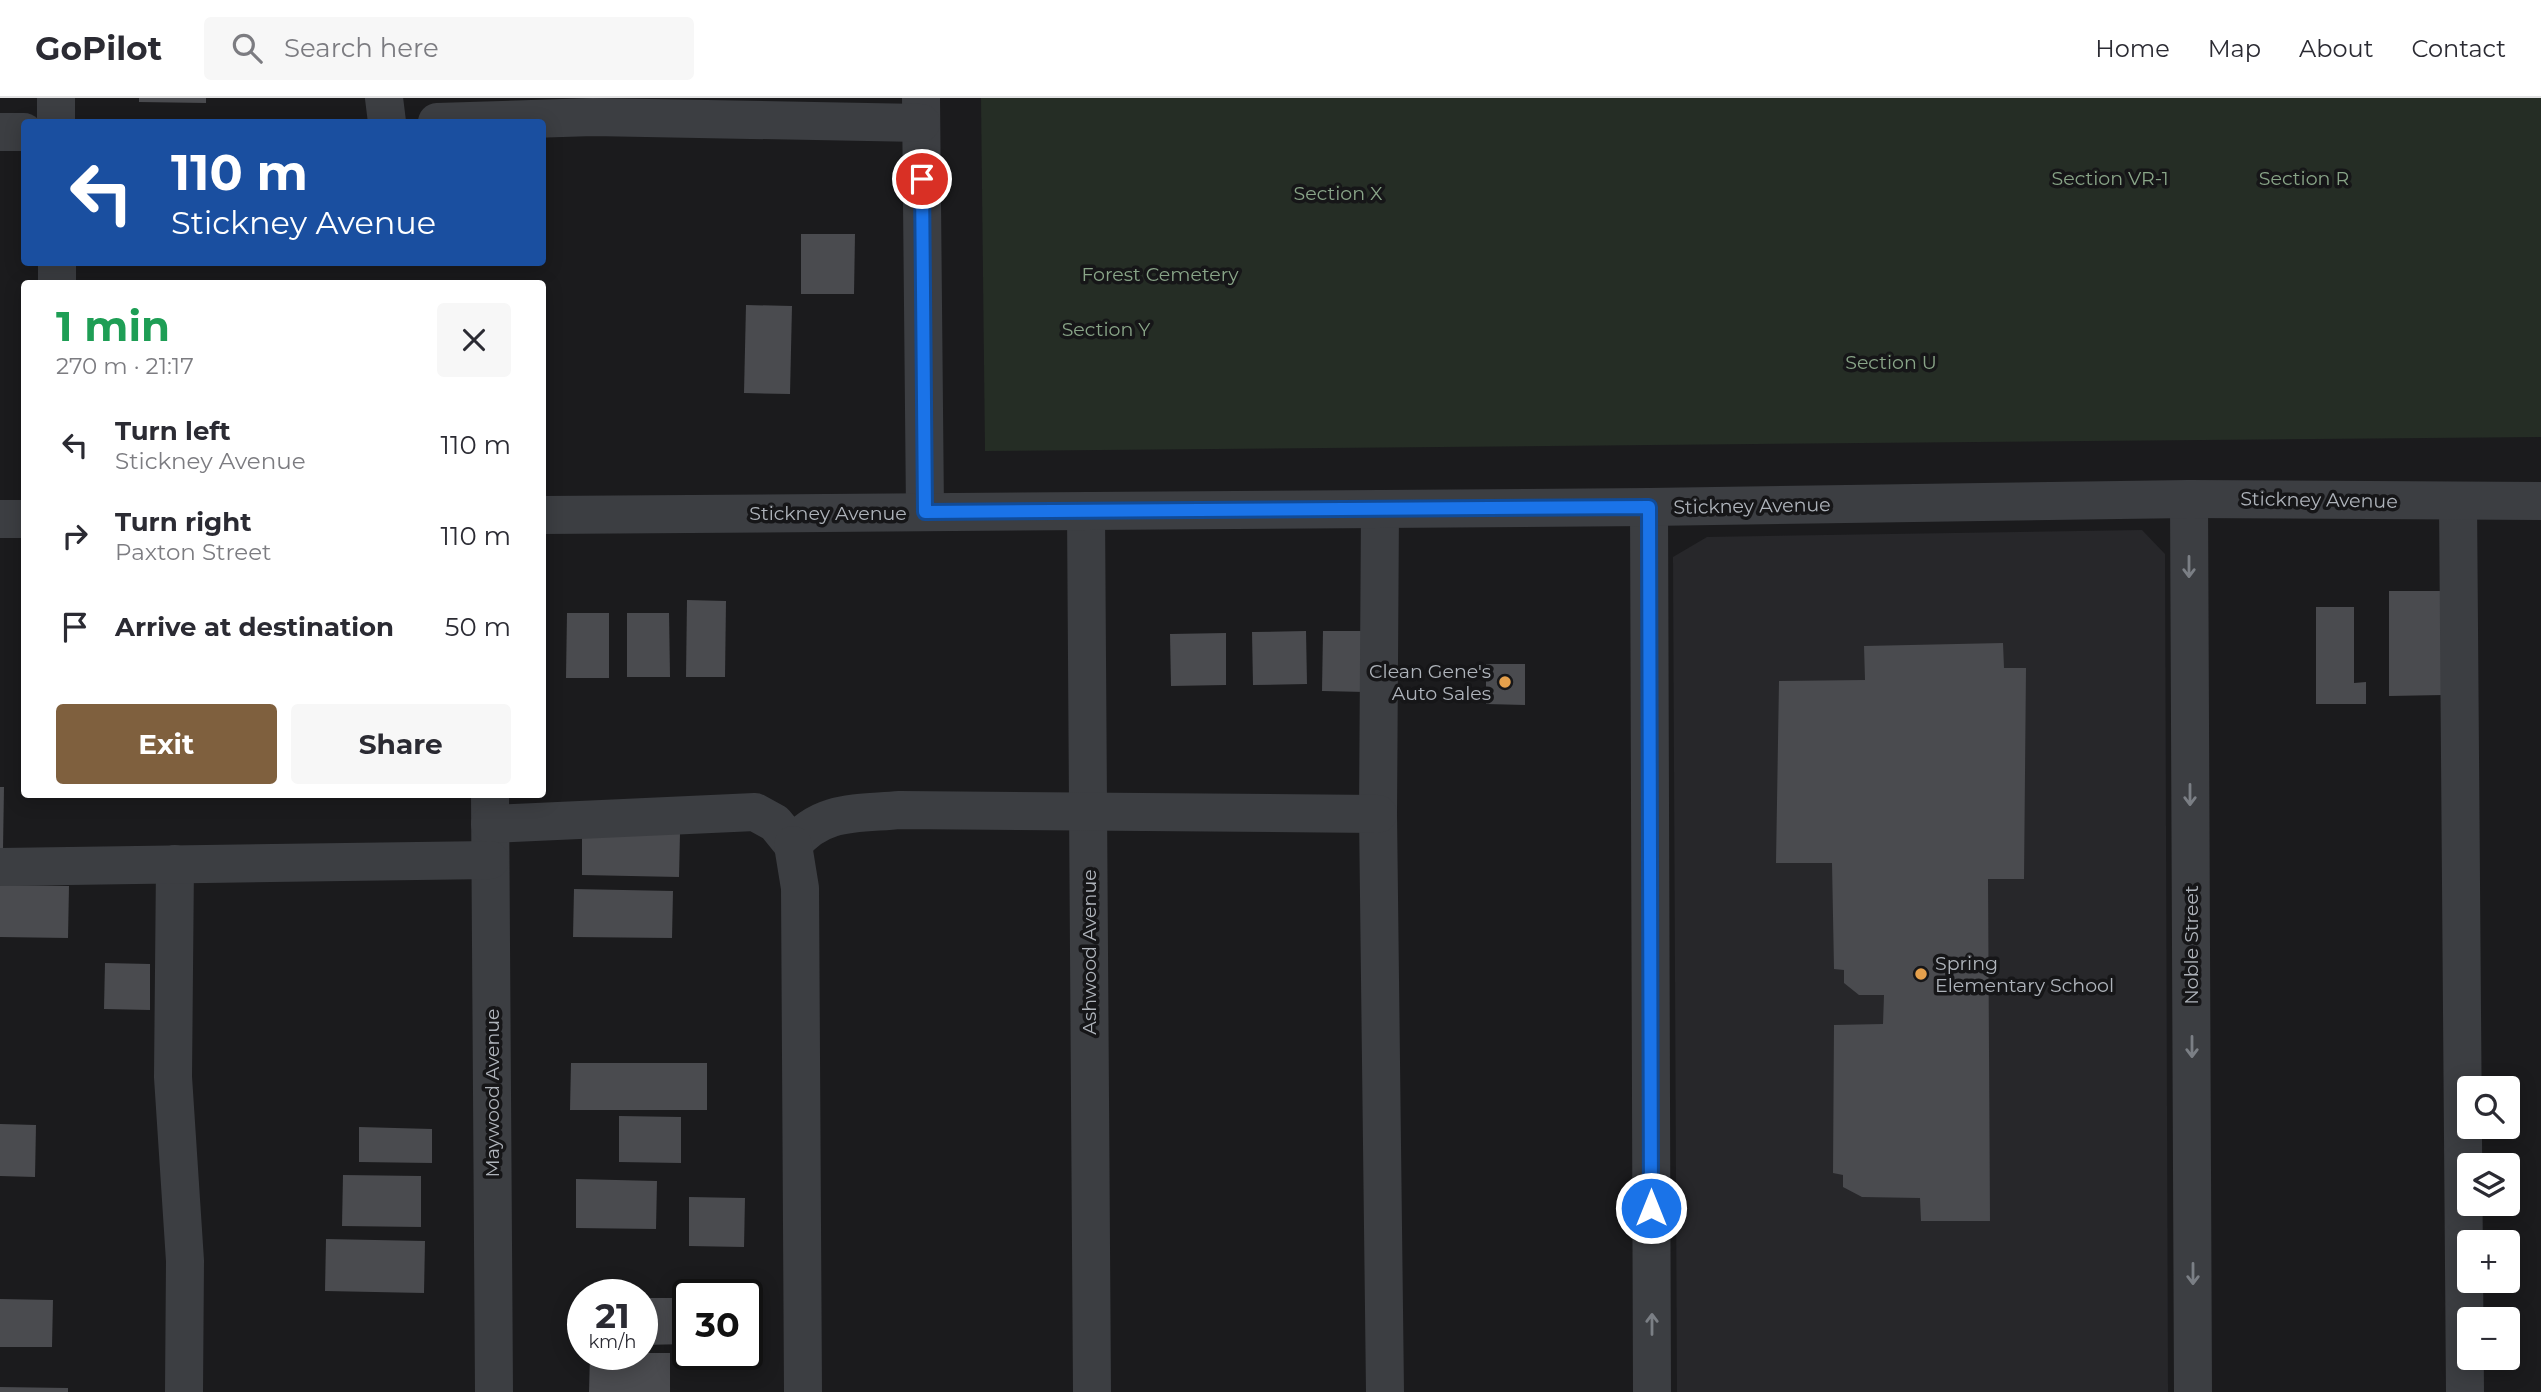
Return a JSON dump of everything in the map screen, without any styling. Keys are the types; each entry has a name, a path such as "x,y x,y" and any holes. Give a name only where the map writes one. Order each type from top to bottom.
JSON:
{"street":[{"path":"56,98 56,119"},
{"path":"384,98 387,119"},
{"path":"468,119 593,107 921,111 925,512"},
{"path":"0,132 21,132"},
{"name":"Stickney Avenue","path":"546,515 1649,507 2189,499 2541,501"},
{"name":"Noble Street","path":"2189,499 2193,1392"},
{"path":"2458,502 2465,1392"},
{"path":"1649,507 1652,1392"},
{"path":"1380,509 1378,814 1385,1392"},
{"name":"Ashwood Avenue","path":"1086,511 1092,1392"},
{"path":"0,519 21,519"},
{"path":"793,845 805,829 827,818 900,810 1088,814 1378,814"},
{"path":"0,867 175,864 490,826 755,812 775,823 793,845 800,888 803,1392"},
{"name":"Maywood Avenue","path":"490,826 494,1392"},
{"path":"175,864 173,1077 186,1261 184,1392"}],"shaded area":[{"name":"Spring Elementary School","path":"2142,530 2165,554 2168,1392 1677,1392 1673,557 1707,537"}],"green space":[{"name":"Forest Cemetery","path":"981,98 2541,98 2541,437 985,451"}],"building":[{"path":"139,98 206,98 206,103 139,102"},
{"path":"801,234 855,234 854,294 801,294"},
{"path":"746,305 792,306 790,394 744,393"},
{"path":"2389,591 2443,591 2444,695 2389,696"},
{"path":"687,600 726,601 725,677 686,677"},
{"path":"2316,607 2354,607 2354,683 2366,682 2366,704 2316,704"},
{"path":"567,613 609,613 609,678 566,678"},
{"path":"627,613 669,613 670,677 627,677"},
{"path":"1306,631 1307,684 1253,685 1252,632"},
{"path":"1323,631 1366,631 1365,692 1322,691"},
{"path":"1226,633 1226,685 1171,686 1170,634"},
{"path":"2003,643 2004,668 2026,668 2024,879 1988,879 1990,1221 1921,1221 1920,1198 1862,1197 1843,1187 1843,1175 1833,1173 1834,1025 1883,1024 1884,995 1859,995 1844,983 1844,970 1834,969 1832,863 1776,863 1779,681 1865,680 1864,646"},
{"name":"Clean Gene's Auto Sales","path":"1486,664 1525,664 1525,705 1486,704"},
{"path":"0,787 4,787 3,849 0,849"},
{"path":"582,831 680,833 679,877 582,875"},
{"path":"0,885 69,886 68,938 0,937"},
{"path":"574,889 673,891 672,938 573,937"},
{"path":"105,963 150,964 150,1010 104,1009"},
{"path":"571,1063 707,1063 707,1110 570,1110"},
{"path":"619,1116 681,1117 681,1163 619,1162"},
{"path":"0,1124 36,1125 35,1177 0,1176"},
{"path":"359,1127 432,1129 432,1163 359,1162"},
{"path":"343,1175 421,1176 421,1227 342,1226"},
{"path":"576,1179 657,1181 656,1229 576,1228"},
{"path":"689,1197 745,1198 744,1247 689,1246"},
{"path":"326,1239 425,1241 424,1293 325,1291"},
{"path":"658,1298 672,1298 672,1344 658,1345"},
{"path":"0,1299 53,1300 52,1347 0,1347"},
{"path":"658,1353 670,1353 670,1392 589,1392 590,1370 658,1370"},
{"path":"0,1387 68,1388 68,1392 0,1392"}],"place":[{"name":"Clean Gene's Auto Sales","path":"1505,682"},
{"name":"Spring Elementary School","path":"1921,974"}],"route":[{"path":"922,179 925,512 1649,507 1651,1208"}],"park label":[{"name":"Section VR-1","path":"2110,178"},
{"name":"Section R","path":"2304,178"},
{"name":"Section X","path":"1338,193"},
{"name":"Section Y","path":"1106,329"},
{"name":"Section U","path":"1891,362"}]}
